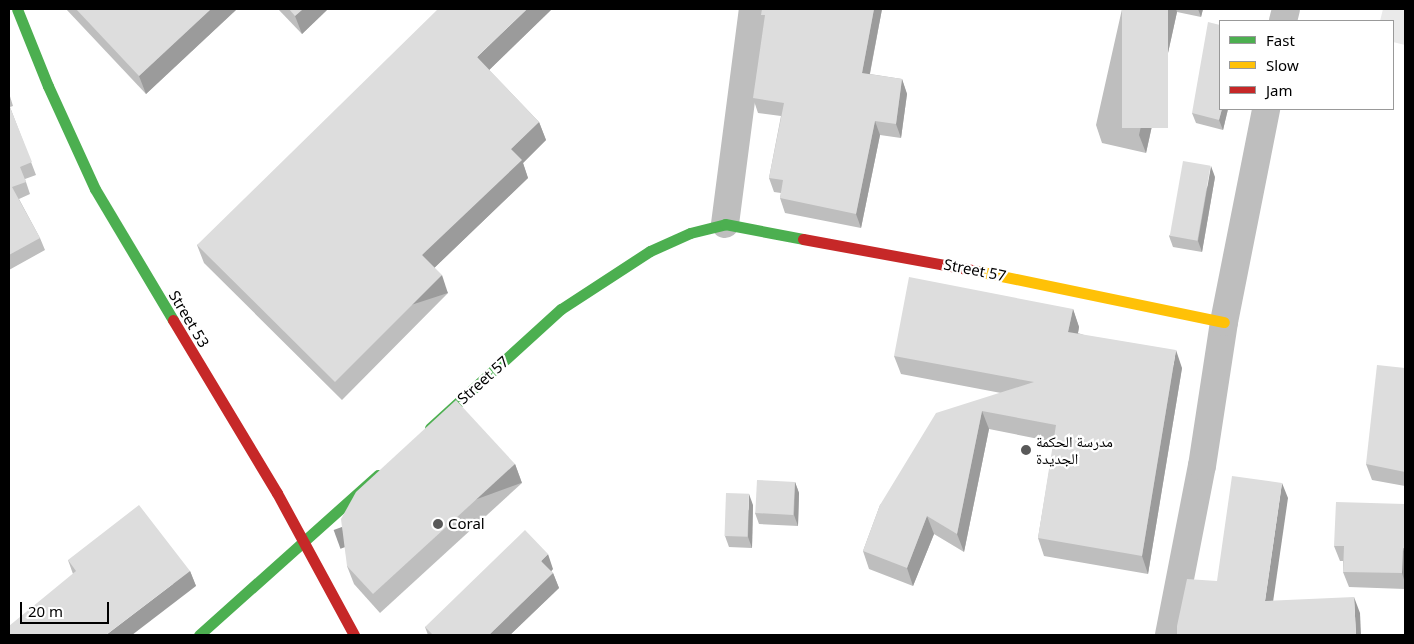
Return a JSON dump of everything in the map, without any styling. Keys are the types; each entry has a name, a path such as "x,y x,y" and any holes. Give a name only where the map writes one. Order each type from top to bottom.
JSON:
{"street":[{"name":"Street 53","path":"17,9 48,86 95,189 277,493 354,635"},
{"path":"725,224 753,9"},
{"path":"1168,635 1202,466 1224,322 1266,110"},
{"name":"Street 57","path":"421,436 561,309 650,251 690,233 725,224 994,274 1224,322"},
{"path":"199,635 384,470"}],"shaded area":[{"path":"1383,9 1405,9 1405,45 1394,42 1394,20 1380,20"}],"building":[{"path":"76,9 211,9 139,76"},
{"path":"289,9 303,9 295,16"},
{"path":"438,9 527,9 477,57 539,122 511,149 522,160 422,255 442,275 335,382 197,245"},
{"path":"762,9 874,9 862,73 902,79 896,124 875,121 856,214 780,198 783,180 769,178 784,103 753,98 765,15 761,15"},
{"path":"1122,9 1168,9 1168,128 1122,128"},
{"path":"1208,22 1219,25 1219,110 1222,110 1219,120 1192,113"},
{"path":"9,105 32,162 20,167 26,182 12,187 40,238 9,255"},
{"path":"1183,161 1211,166 1197,241 1170,236"},
{"path":"909,277 1073,309 1068,332 1176,350 1142,556 1038,538 1056,425 982,411 957,534 927,516 907,568 863,551 880,505 936,413 1034,382 894,356"},
{"path":"1377,365 1405,368 1405,472 1366,464"},
{"path":"456,400 515,464 373,594 347,566 341,519 356,492"},
{"path":"1232,476 1282,483 1265,601 1354,597 1356,635 1177,635 1177,626 1187,579 1217,581"},
{"path":"757,480 795,482 793,515 755,513"},
{"path":"726,493 749,494 747,537 724,536"},
{"path":"1336,502 1405,504 1405,548 1403,548 1402,573 1343,572 1344,546 1334,546"},
{"path":"139,505 190,571 106,635 9,635 9,626 76,571 68,560"},
{"path":"525,530 548,554 541,561 553,573 489,635 433,635 425,627"}],"traffic: fast":[{"path":"17,9 48,86 95,189 173,320"},
{"path":"430,428 561,309 650,251 690,233 725,224 803,239"},
{"path":"199,635 378,475"}],"traffic: slow":[{"path":"977,271 1224,322"}],"traffic: jam":[{"path":"803,239 977,271"},
{"path":"173,320 277,493 354,635"}],"place":[{"name":"مدرسة الحكمة الجديدة","path":"1026,450"},
{"name":"Coral","path":"438,524"}]}
